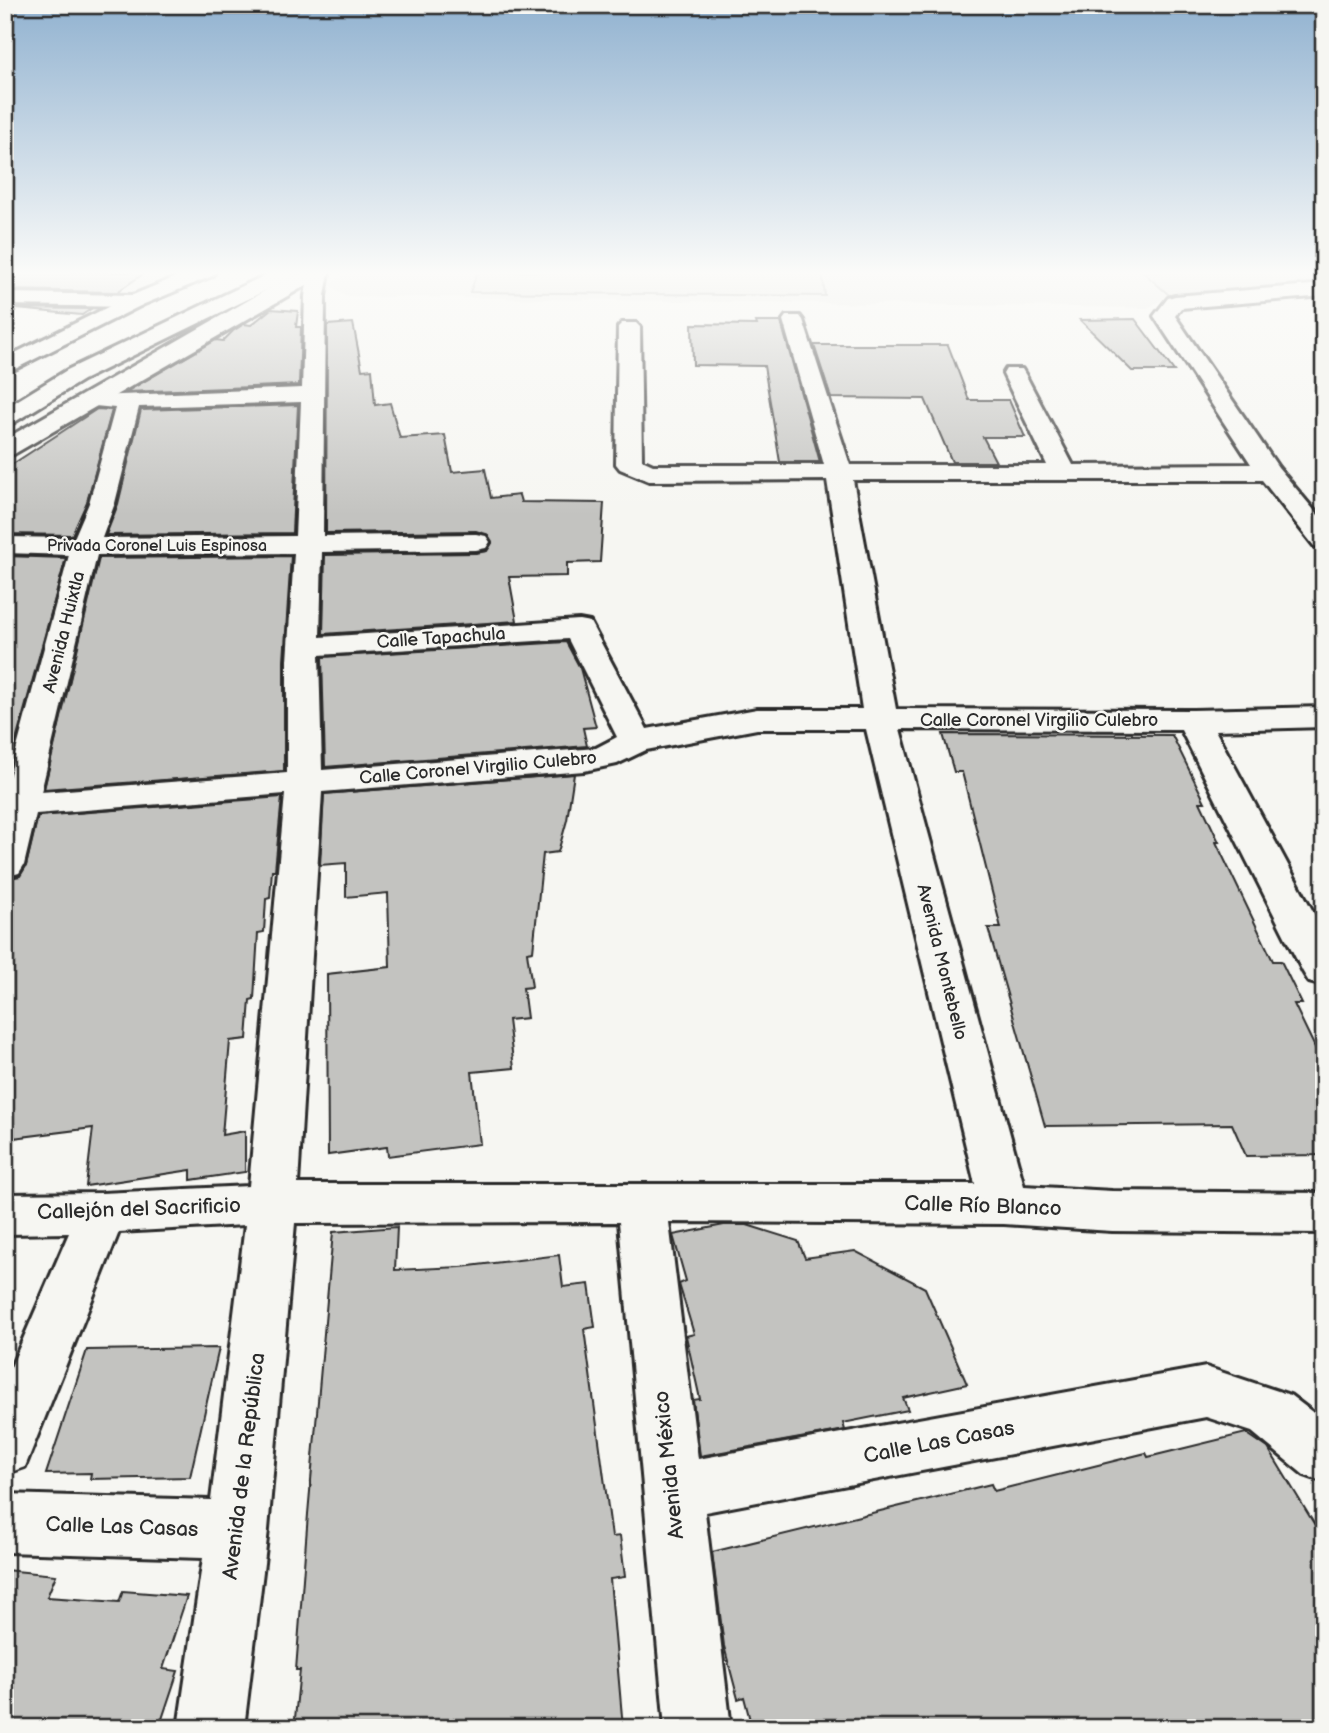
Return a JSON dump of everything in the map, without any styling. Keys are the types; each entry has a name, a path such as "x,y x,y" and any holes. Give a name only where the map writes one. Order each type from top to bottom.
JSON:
{"main road":[{"path":"5,367 33,353"},
{"path":"5,394 80,353"},
{"path":"5,418 75,375 132,353"},
{"path":"5,449 87,401 159,353"},
{"name":"Avenida de la República","path":"211,1728 238,1530 273,1204 304,782 304,647 314,353"},
{"path":"629,353 629,464 649,473 1269,472"},
{"name":"Avenida Montebello","path":"803,353 839,472 881,720 1004,1205"},
{"path":"1189,353 1269,472 1324,540"},
{"path":"1014,374 1063,471"},
{"path":"87,401 314,395"},
{"name":"Avenida Huixtla","path":"5,865 13,806 85,547 102,503 130,401"},
{"name":"Privada Coronel Luis Espinosa","path":"5,545 85,547 476,542"},
{"name":"Calle Tapachula","path":"304,647 579,629 636,741"},
{"name":"Calle Coronel Virgilio Culebro","path":"13,806 605,757 636,741 757,719 1194,720 1324,717"},
{"path":"1194,720 1324,972"},
{"name":"Calle Río Blanco","path":"273,1204 642,1202 1004,1205 1112,1211 1324,1213"},
{"name":"Avenida México","path":"642,1202 698,1728"},
{"name":"Callejón del Sacrificio","path":"5,1214 102,1213 273,1204"},
{"path":"5,1448 102,1213"},
{"name":"Calle Las Casas","path":"671,1491 1206,1392 1270,1413 1324,1456"},
{"name":"Calle Las Casas","path":"5,1523 238,1530"}],"building":[{"path":"194,353 300,353 299,385 126,392"},
{"path":"327,353 359,353 362,370 372,369 375,405 390,403 400,438 445,435 452,472 485,469 491,498 519,495 521,502 604,503 600,562 567,563 567,576 509,577 517,621 323,634 325,555 476,553 487,551 492,543 488,535 476,531 326,533"},
{"path":"693,353 790,353 820,462 780,462 764,366 693,365"},
{"path":"817,353 951,353 969,400 1009,400 1025,437 983,437 996,462 952,462 925,399 831,398"},
{"path":"1114,353 1160,353 1174,371 1132,371"},
{"path":"298,405 292,533 106,535 118,504 141,410"},
{"path":"97,409 112,410 87,502 72,535 5,534 5,469"},
{"path":"5,556 66,558 5,781"},
{"path":"291,556 284,661 284,771 44,789 99,558"},
{"path":"566,642 580,668 596,727 583,728 587,746 325,767 322,657"},
{"path":"943,734 1172,735 1205,802 1200,802 1219,842 1216,842 1273,961 1281,961 1302,1004 1294,1004 1324,1066 1324,1155 1246,1156 1232,1124 1045,1126 988,928 1001,928 962,772 954,772"},
{"path":"574,774 567,820 558,852 543,854 533,951 527,952 532,987 523,988 527,1018 508,1020 514,1068 472,1072 480,1144 388,1156 387,1147 328,1155 327,974 390,967 388,893 346,897 346,863 320,865 324,794"},
{"path":"282,797 275,870 272,870 270,898 266,899 264,932 258,933 254,999 250,1000 247,1039 230,1041 222,1135 245,1131 245,1172 191,1180 191,1170 86,1186 93,1128 5,1139 5,879 20,876 26,866 38,816"},
{"path":"724,1225 747,1225 798,1241 805,1258 855,1251 925,1288 967,1384 903,1398 908,1410 843,1423 845,1430 700,1456 693,1400 700,1399 686,1336 694,1334 679,1284 686,1281 673,1235"},
{"path":"397,1227 395,1270 461,1267 559,1255 563,1287 589,1284 595,1327 584,1329 612,1537 620,1536 625,1577 610,1579 623,1728 294,1728 300,1670 296,1670 308,1514 333,1232"},
{"path":"219,1348 190,1477 90,1479 91,1473 46,1474 87,1350"},
{"path":"1246,1433 1268,1448 1324,1540 1324,1728 752,1728 744,1697 738,1699 724,1646 712,1552 991,1484 994,1491 1146,1453 1148,1457"},
{"path":"5,1570 56,1575 47,1597 119,1602 123,1591 187,1596 163,1669 178,1671 159,1728 5,1728"}]}
